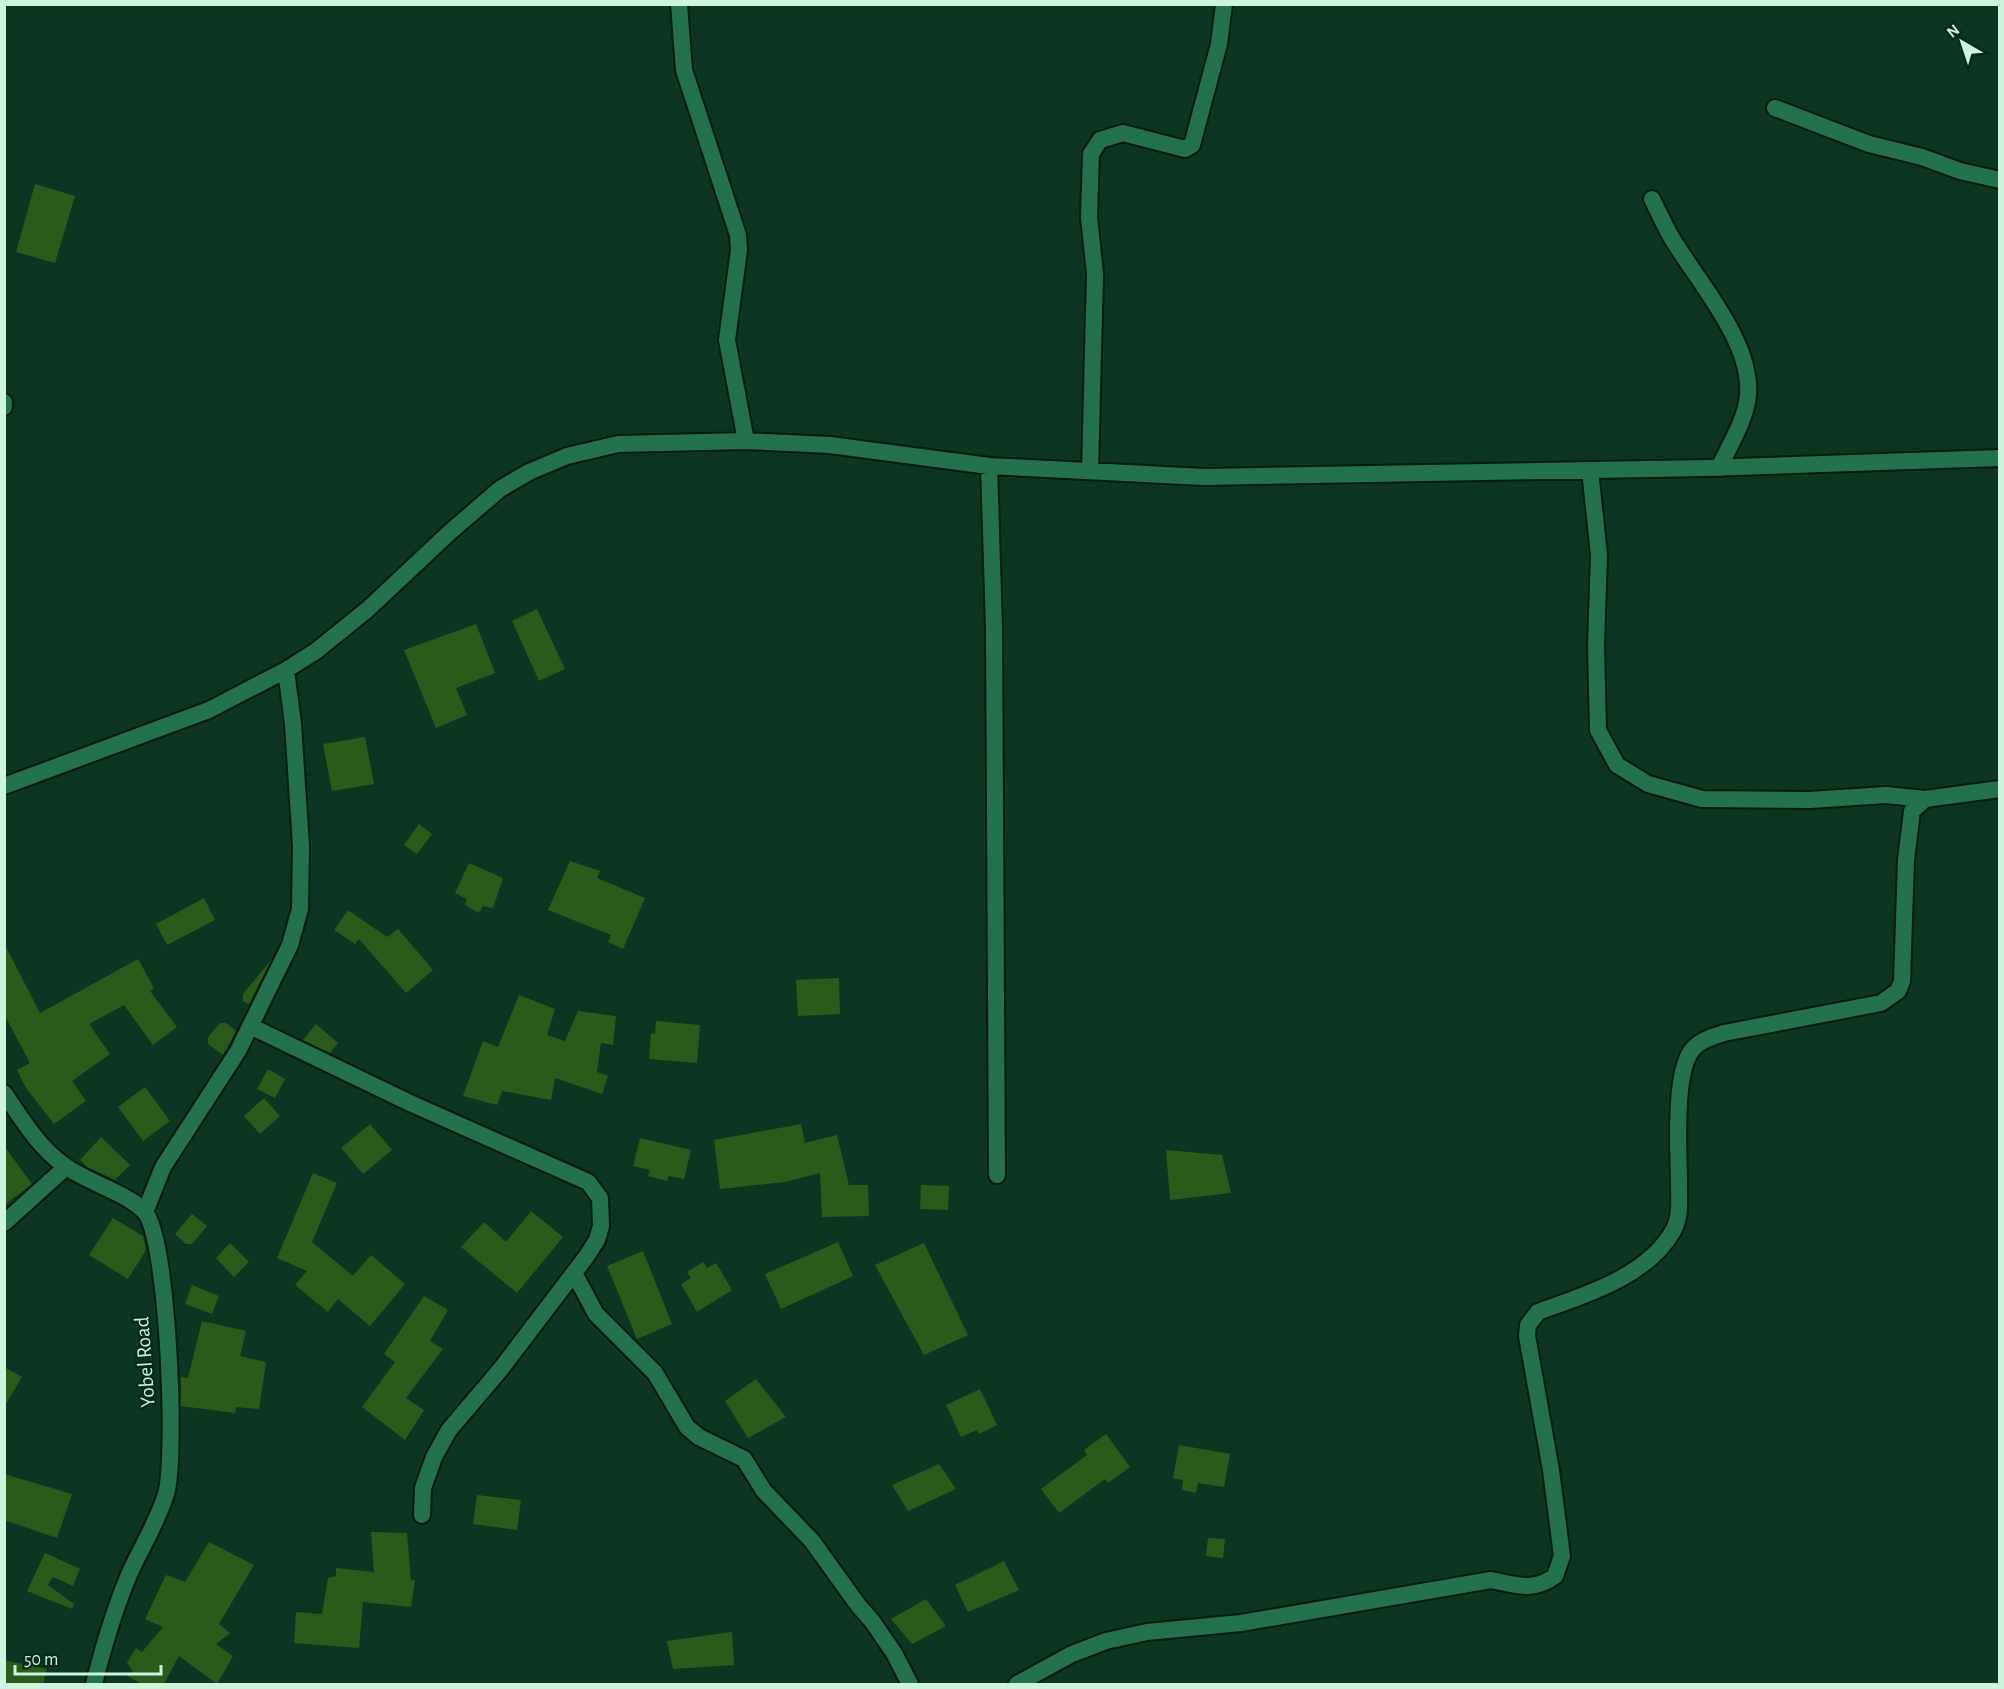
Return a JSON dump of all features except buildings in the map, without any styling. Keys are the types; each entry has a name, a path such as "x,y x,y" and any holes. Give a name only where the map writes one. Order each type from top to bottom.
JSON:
{"street":[{"path":"679,4 684,70 738,235 739,250 727,340 746,441"},
{"path":"1090,471 1095,274 1089,217 1091,154 1100,140 1123,133 1185,149 1192,144 1219,44 1224,4"},
{"path":"1774,108 1869,144 1922,157 1960,171 2000,180"},
{"path":"1652,199 1673,240 1699,276 1738,345 1747,376 1746,405 1719,468"},
{"path":"4,402 4,407"},
{"path":"4,786 209,710 286,670 316,651 368,609 450,532 500,489 529,472 567,456 618,444 746,441 830,445 989,466 1204,477 1719,468 2000,458"},
{"path":"989,466 994,627 998,1175"},
{"path":"1590,470 1599,555 1596,645 1598,730 1617,765 1648,784 1702,799 1810,800 1886,795 1925,799 2000,789"},
{"path":"4,1093 33,1136 66,1167 145,1212 163,1167 238,1051 290,945 300,909 301,846 293,724 286,670"},
{"path":"1017,1684 1072,1654 1106,1641 1147,1632 1241,1623 1491,1580 1535,1587 1554,1576 1562,1556 1551,1470 1527,1336 1528,1325 1538,1312 1607,1285 1644,1263 1664,1244 1674,1229 1680,1212 1678,1117 1684,1063 1692,1050 1704,1040 1724,1033 1881,1003 1898,991 1902,981 1910,817 1916,805 1925,799"},
{"path":"250,1026 410,1103 588,1182 600,1198 601,1226 597,1240 574,1274 449,1430 434,1457 423,1488 422,1515"},
{"path":"4,1223 66,1167"},
{"name":"Yobel Road","path":"94,1684 109,1623 157,1518 167,1492 171,1464 170,1366 167,1334 156,1237 145,1212"},
{"path":"574,1274 596,1314 655,1373 687,1427 699,1437 744,1459 764,1491 812,1541 894,1653 910,1684"}]}
